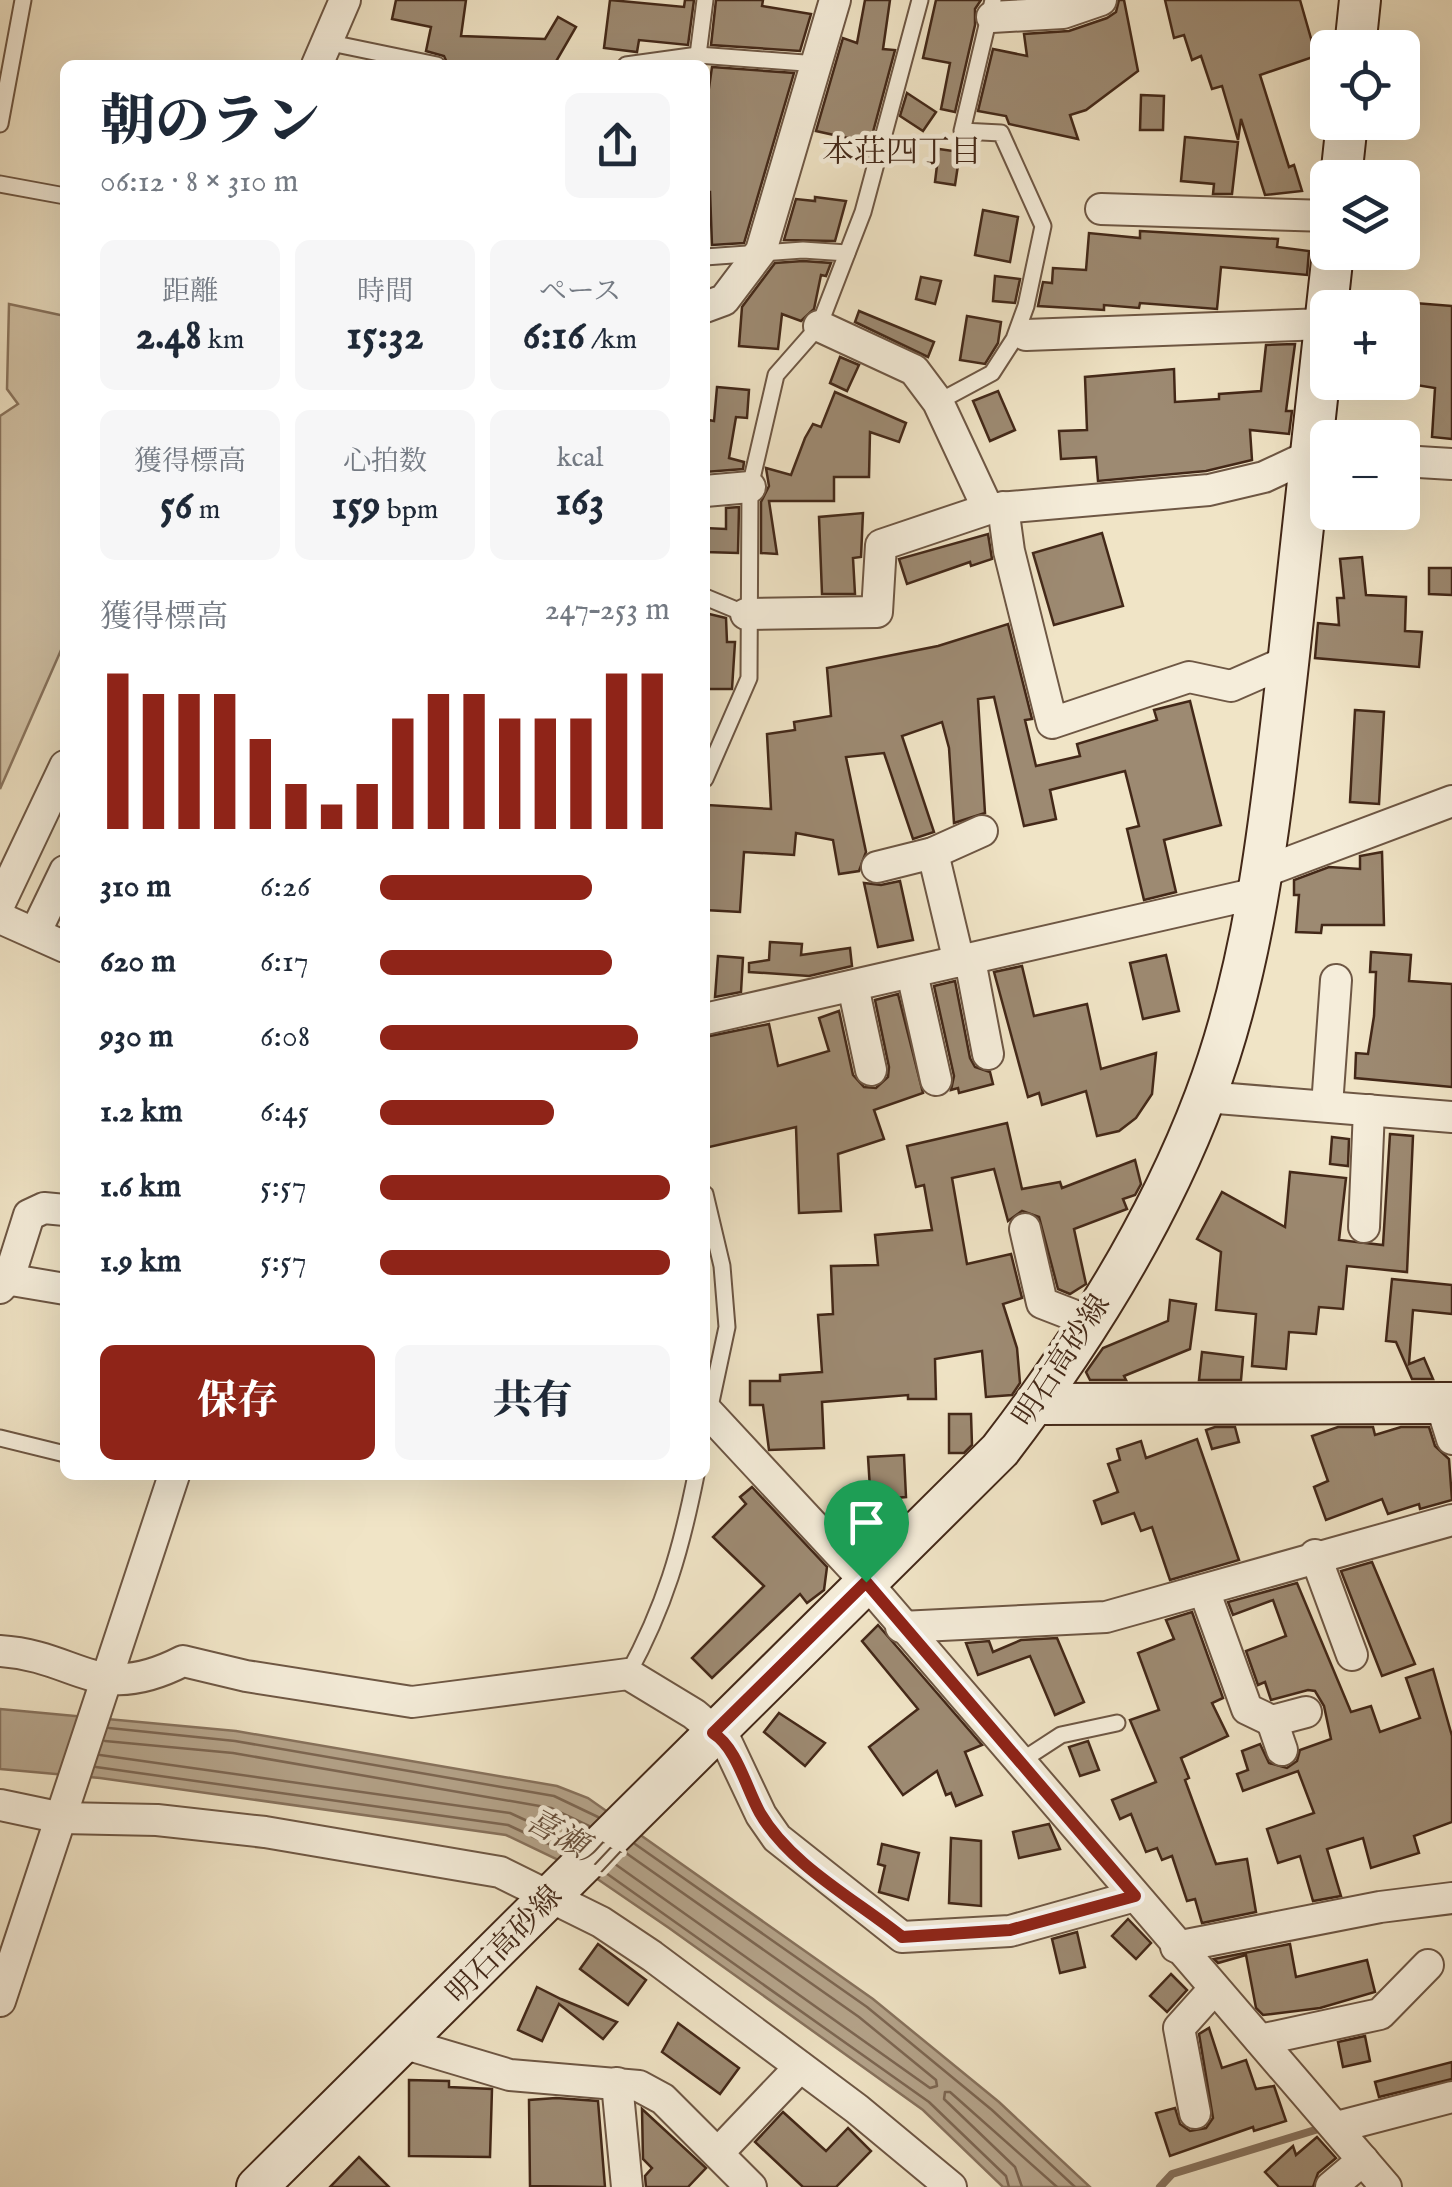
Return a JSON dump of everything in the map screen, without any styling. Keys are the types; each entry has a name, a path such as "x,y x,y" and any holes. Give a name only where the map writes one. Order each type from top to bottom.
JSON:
{"main road":[{"path":"1357,30 1360,0"},
{"name":"明石高砂線","path":"275,2181 652,1793 989,1462 1035,1404 1091,1322 1173,1171 1205,1097 1232,1012 1261,883 1310,516"},
{"path":"1035,1404 1448,1415"}],"street":[{"path":"322,54 344,0"},
{"path":"710,305 724,300 761,251 836,0"},
{"path":"992,9 1063,13 1102,0"},
{"path":"1100,209 1310,215"},
{"path":"1026,335 1075,346 1310,325"},
{"path":"819,326 914,370 938,402 995,508 1052,722 1189,677 1231,686 1288,661"},
{"path":"746,614 877,612 882,545 995,508 1098,497 1156,498 1208,490 1264,477 1310,459"},
{"path":"1420,462 1452,464"},
{"path":"710,491 750,487"},
{"path":"0,903 60,777"},
{"path":"710,1018 964,961 1261,883 1452,801"},
{"path":"877,868 933,852 982,830"},
{"path":"933,852 988,1054"},
{"path":"36,931 60,881"},
{"path":"0,918 60,944"},
{"path":"912,972 936,1080"},
{"path":"1327,1106 1336,980"},
{"path":"854,986 871,1070"},
{"path":"1205,1097 1452,1117"},
{"path":"1364,1227 1369,1110"},
{"path":"60,1210 44,1208 29,1214 3,1282 60,1289"},
{"path":"1023,1230 1042,1303 1091,1322"},
{"path":"710,1420 866,1582 1386,2187"},
{"path":"0,2001 172,1480"},
{"path":"901,1626 1106,1617 1315,1555 1452,1520"},
{"path":"1315,1555 1352,1654"},
{"path":"1204,1590 1248,1709 1277,1736 1306,1712"},
{"path":"0,1650 21,1652 108,1681 153,1676 183,1661 246,1676 412,1702 628,1674 694,1714 726,1741 762,1815 778,1838 902,1937 1010,1930 1135,1896"},
{"path":"0,1804 62,1818 157,1820 229,1828 478,1865 554,1894 652,1956 950,2187"},
{"path":"1176,1946 1380,1907 1452,1898"},
{"path":"1260,2040 1380,2014 1428,1965"},
{"path":"1195,2113 1179,2028 1214,1990"},
{"path":"406,2044 510,2075 639,2086 663,2099 732,2175 800,2067"},
{"path":"617,2082 627,2187"},
{"path":"1336,2126 1452,2097"},
{"path":"1331,2187 1364,2160"}],"lane":[{"path":"0,124 23,0"},
{"path":"698,54 705,0"},
{"path":"710,768 749,678 746,614 750,487 776,375 819,326 884,146 920,0"},
{"path":"938,402 992,374 1014,340 1026,306 1042,226 1001,133 962,131 992,9"},
{"path":"322,54 385,60"},
{"path":"659,60 698,54 818,64"},
{"path":"0,184 60,195"},
{"path":"710,256 761,251 847,253"},
{"path":"710,599 746,614"},
{"path":"710,1215 722,1266 726,1328 710,1398"},
{"path":"0,1438 60,1453"},
{"path":"628,1674 659,1617 679,1562 695,1480"},
{"path":"1018,1763 1062,1735 1117,1723"}],"shaded area":[{"path":"9,304 60,315 60,652 0,789 0,416 18,404 7,389"}],"water":[{"name":"喜瀬川","path":"0,1709 236,1731 557,1786 588,1798 873,1999 999,2102 1090,2187 1003,2187 923,2110 669,1928 596,1878 506,1835 100,1778 0,1769"}],"building":[{"path":"396,0 466,0 461,36 545,39 558,17 576,27 557,60 446,60 426,51 431,27 392,19"},
{"path":"610,0 684,7 685,0 694,0 688,45 639,40 637,52 604,48"},
{"path":"716,0 763,0 762,6 811,14 800,51 711,45"},
{"path":"865,0 890,0 883,49 895,50 870,143 816,131 843,38 857,43"},
{"path":"936,0 981,0 975,9 975,25 955,112 941,109 950,63 923,58"},
{"path":"1119,0 1124,0 1138,71 1086,110 1070,115 1078,139 1009,124 1006,116 978,111 993,49 1027,56 1024,34 1069,31 1107,18 1116,12"},
{"path":"1165,0 1300,0 1310,35 1310,58 1260,75 1289,167 1294,165 1302,191 1265,195 1241,119 1238,140 1222,86 1212,89 1201,56 1192,60 1184,35 1174,38"},
{"path":"712,67 794,73 744,243 712,245"},
{"path":"907,93 936,112 923,131 900,116"},
{"path":"1141,95 1164,96 1163,130 1140,130"},
{"path":"1185,137 1238,142 1232,194 1213,194 1214,184 1181,181"},
{"path":"939,149 960,152 955,185 935,182"},
{"path":"815,197 846,201 835,241 784,240 796,199 815,201"},
{"path":"983,210 1018,217 1010,262 975,255"},
{"path":"1140,231 1278,239 1277,247 1309,251 1307,275 1221,267 1217,309 1140,303 1139,308 1104,305 1104,310 1038,306 1043,282 1052,283 1053,268 1086,270 1089,233 1140,238"},
{"path":"775,263 831,263 826,276 821,275 814,309 801,321 782,314 778,349 739,346 742,307"},
{"path":"995,276 1020,279 1015,303 993,301"},
{"path":"921,277 941,281 935,304 916,299"},
{"path":"1420,303 1452,306 1452,439 1432,437 1435,388 1420,386"},
{"path":"859,311 934,342 928,357 855,322"},
{"path":"967,316 1001,322 998,343 985,364 960,360"},
{"path":"1295,344 1286,411 1292,411 1289,434 1250,430 1252,460 1206,471 1098,481 1096,457 1061,459 1059,431 1087,430 1085,377 1174,369 1175,402 1219,399 1219,394 1261,391 1266,345"},
{"path":"840,357 859,365 847,391 830,383"},
{"path":"717,387 749,390 747,418 736,417 729,458 744,462 743,469 710,472 710,420 714,421"},
{"path":"998,391 1015,430 990,441 973,401"},
{"path":"835,392 906,423 899,442 870,432 869,477 834,477 834,501 769,501 777,554 761,553 761,502 769,486 766,468 791,475 805,438 813,424 821,427"},
{"path":"739,507 738,553 710,552 710,528 726,529 726,508"},
{"path":"863,513 861,557 853,558 855,594 822,594 819,517"},
{"path":"1102,533 1123,606 1054,625 1033,553"},
{"path":"988,534 992,559 971,566 970,562 907,584 899,559"},
{"path":"1362,557 1366,595 1406,597 1405,631 1422,632 1419,667 1315,658 1318,623 1339,625 1337,598 1344,598 1340,559"},
{"path":"1429,568 1452,568 1452,595 1429,594"},
{"path":"710,614 726,618 727,642 735,642 732,689 710,689"},
{"path":"1008,624 1032,719 1025,720 1036,766 1080,756 1077,744 1157,720 1154,710 1190,701 1221,825 1164,840 1176,892 1144,900 1127,829 1139,826 1125,771 1050,790 1056,819 1024,826 994,697 978,699 985,813 954,823 949,748 942,722 902,736 934,832 913,839 884,753 846,757 866,852 859,871 839,874 833,840 796,833 794,855 744,852 740,912 710,910 710,805 771,809 767,734 795,730 794,722 831,716 827,668 938,646"},
{"path":"1355,710 1384,712 1379,804 1350,802"},
{"path":"1382,852 1384,925 1322,925 1321,933 1296,932 1299,895 1294,895 1294,880 1329,867 1360,869 1360,856"},
{"path":"900,881 913,940 878,947 864,883"},
{"path":"770,942 802,944 801,955 850,948 852,966 809,976 749,972 749,963 769,960"},
{"path":"1371,952 1411,955 1409,981 1452,984 1452,1087 1355,1078 1356,1053 1368,1054 1374,1016 1376,972 1370,972"},
{"path":"1166,955 1179,1011 1143,1019 1130,963"},
{"path":"718,956 743,958 741,992 715,997"},
{"path":"1022,966 1034,1016 1087,1004 1101,1069 1156,1053 1152,1094 1136,1118 1119,1131 1097,1136 1086,1091 1042,1105 1039,1093 1028,1097 994,972"},
{"path":"955,981 970,1058 975,1067 990,1072 993,1084 959,1093 958,1088 951,1090 954,1076 934,986"},
{"path":"898,994 923,1093 874,1110 884,1139 838,1154 841,1211 799,1213 796,1127 710,1147 710,1036 769,1024 778,1066 829,1051 819,1018 839,1011 853,1075 864,1087 876,1088 888,1077 889,1067 875,1000"},
{"path":"1007,1123 1022,1189 1060,1182 1062,1188 1135,1160 1141,1184 1135,1195 1123,1199 1127,1209 1074,1229 1086,1284 1070,1294 1058,1289 1039,1217 1022,1211 1008,1221 994,1169 952,1178 967,1264 1011,1254 1022,1298 1003,1304 1017,1348 1020,1383 1012,1395 986,1397 982,1351 935,1359 936,1399 908,1399 908,1395 822,1402 824,1448 769,1450 763,1405 750,1405 750,1381 780,1381 780,1375 822,1372 818,1315 833,1314 831,1266 878,1265 875,1235 932,1230 924,1185 916,1187 907,1146"},
{"path":"1390,1134 1413,1136 1407,1272 1347,1266 1343,1309 1319,1307 1316,1334 1289,1332 1286,1369 1252,1366 1256,1314 1216,1310 1221,1252 1197,1239 1222,1192 1285,1227 1290,1172 1346,1178 1339,1240 1383,1245"},
{"path":"1332,1137 1349,1139 1348,1166 1330,1164"},
{"path":"1392,1279 1452,1285 1452,1314 1413,1310 1409,1364 1424,1358 1433,1379 1412,1379 1396,1342 1386,1341"},
{"path":"1170,1300 1196,1304 1190,1349 1124,1376 1126,1380 1090,1380 1086,1372 1103,1348 1168,1321"},
{"path":"1202,1352 1243,1357 1241,1380 1199,1380"},
{"path":"949,1414 971,1414 972,1445 964,1453 949,1453"},
{"path":"1235,1427 1239,1442 1212,1449 1206,1430"},
{"path":"1338,1427 1373,1427 1375,1435 1401,1427 1429,1427 1435,1446 1449,1459 1452,1500 1420,1509 1419,1504 1388,1514 1382,1499 1326,1520 1314,1487 1328,1481 1312,1436"},
{"path":"1197,1439 1239,1560 1170,1580 1152,1527 1141,1531 1134,1513 1102,1524 1094,1501 1118,1492 1108,1464 1120,1460 1117,1449 1141,1441 1146,1458"},
{"path":"904,1455 906,1497 895,1498 892,1524 870,1524 870,1545 864,1552 844,1531 844,1506 871,1505 868,1457"},
{"path":"752,1487 827,1567 824,1590 807,1603 800,1594 712,1678 692,1658 764,1586 713,1537 746,1504 740,1497"},
{"path":"1372,1562 1415,1664 1382,1676 1341,1571"},
{"path":"1297,1583 1351,1712 1371,1706 1380,1732 1420,1718 1406,1678 1433,1669 1452,1736 1452,1822 1414,1836 1419,1853 1371,1868 1363,1838 1327,1849 1341,1896 1313,1901 1300,1856 1278,1863 1267,1829 1314,1813 1298,1771 1243,1791 1237,1774 1248,1770 1242,1751 1260,1744 1269,1763 1287,1768 1297,1761 1300,1750 1331,1739 1324,1706 1315,1691 1308,1690 1271,1700 1265,1682 1258,1685 1246,1651 1286,1636 1273,1600 1233,1615 1228,1602"},
{"path":"1192,1612 1223,1698 1212,1703 1228,1736 1181,1758 1189,1778 1185,1780 1216,1864 1247,1859 1256,1912 1202,1923 1195,1899 1187,1901 1172,1856 1162,1860 1157,1848 1146,1852 1131,1814 1120,1819 1112,1800 1156,1782 1130,1720 1159,1710 1138,1653 1174,1639 1166,1620"},
{"path":"878,1625 982,1745 965,1752 982,1795 956,1806 951,1793 946,1795 937,1771 903,1795 869,1747 918,1709 862,1641"},
{"path":"1057,1638 1084,1702 1055,1715 1030,1656 978,1675 966,1643 989,1641 993,1652 1021,1640"},
{"path":"779,1713 825,1743 805,1766 764,1732"},
{"path":"1088,1741 1099,1770 1080,1776 1069,1747"},
{"path":"1049,1824 1060,1849 1019,1858 1013,1832"},
{"path":"951,1838 981,1841 981,1906 949,1903"},
{"path":"882,1844 919,1853 908,1900 879,1892 885,1866 878,1864"},
{"path":"1128,1919 1151,1943 1136,1959 1112,1936"},
{"path":"1077,1932 1085,1967 1060,1973 1052,1939"},
{"path":"598,1944 646,1980 628,2005 580,1969"},
{"path":"1290,1944 1296,1977 1367,1960 1375,1992 1320,2008 1263,2015 1256,2008 1246,1955 1218,1963 1214,1959"},
{"path":"1171,1974 1187,1990 1167,2012 1150,1996"},
{"path":"537,1987 617,2022 603,2039 559,2004 542,2041 518,2030"},
{"path":"678,2023 739,2068 720,2094 662,2052"},
{"path":"1209,2028 1222,2068 1246,2060 1256,2089 1274,2086 1286,2121 1254,2131 1253,2127 1170,2156 1156,2113 1175,2108 1180,2124 1190,2131 1206,2128 1213,2118 1199,2034"},
{"path":"1365,2036 1370,2061 1343,2067 1338,2042"},
{"path":"1452,2062 1452,2079 1379,2097 1375,2082"},
{"path":"409,2080 449,2081 449,2087 492,2089 490,2157 409,2156"},
{"path":"529,2100 598,2101 605,2187 530,2186"},
{"path":"642,2109 706,2168 688,2187 646,2187 645,2176 652,2168 643,2159"},
{"path":"783,2112 826,2151 848,2128 871,2151 836,2187 803,2187 755,2142"},
{"path":"1317,2137 1336,2158 1318,2173 1313,2187 1279,2187 1265,2172 1293,2146 1296,2155"},
{"path":"359,2157 389,2187 330,2187"}],"waterway":[{"path":"1160,2187 1172,2174 1325,2127"}],"district":[{"name":"本荘四丁目","path":"902,151"}],"route":[{"path":"866,1582 1135,1896 1059,1920 1010,1930 969,1936 902,1937 778,1838 762,1815 726,1741 713,1733 866,1582"}]}
